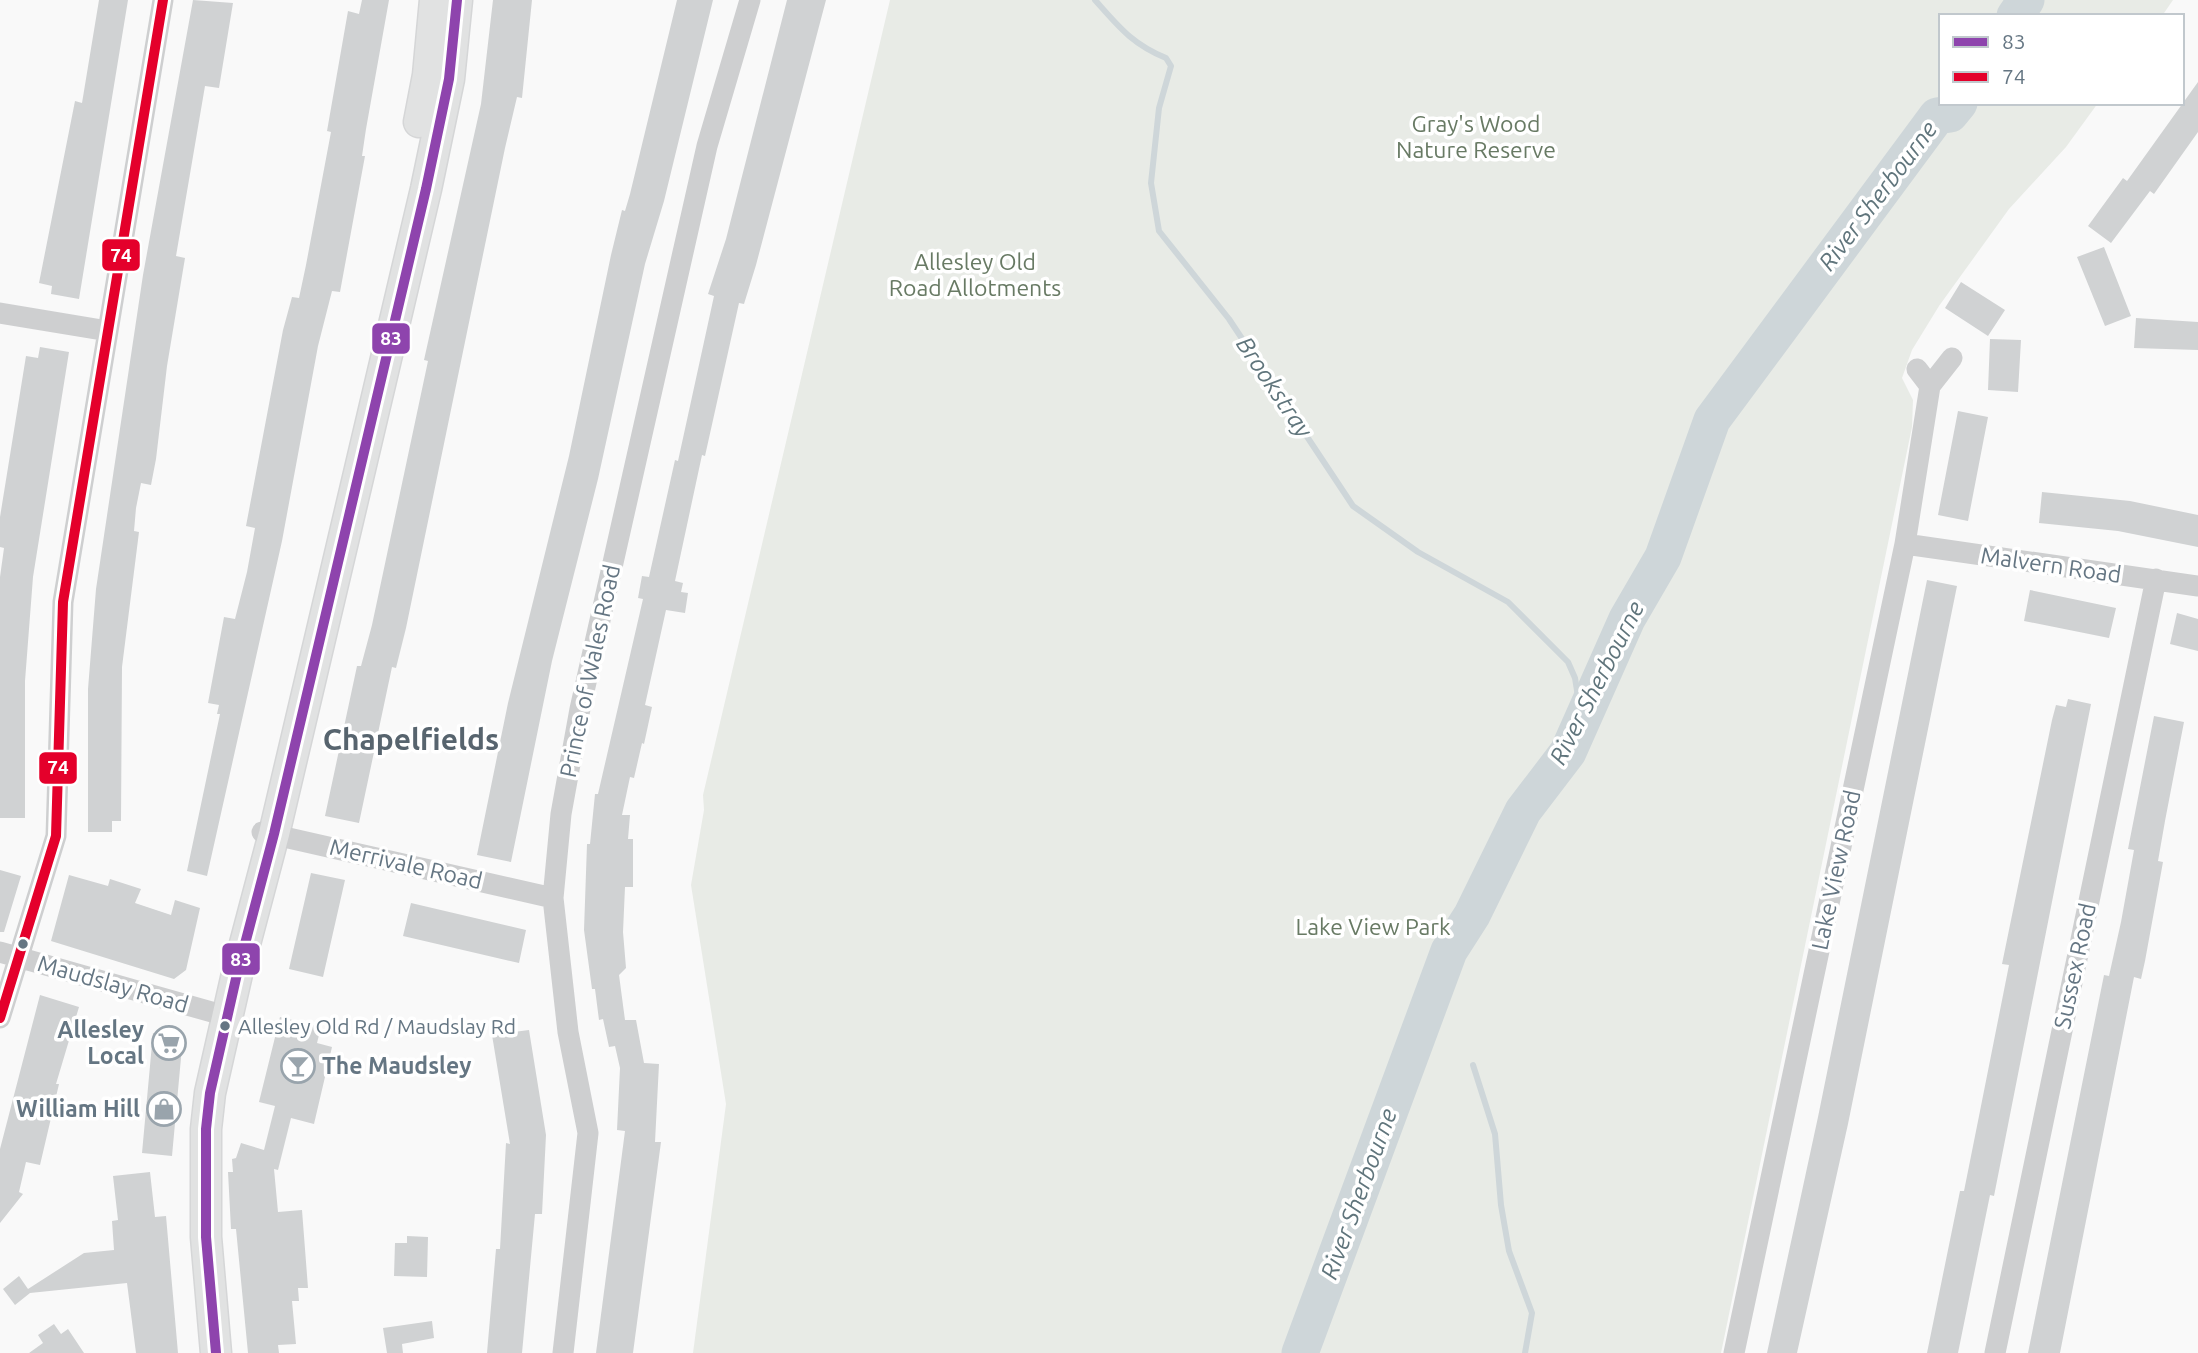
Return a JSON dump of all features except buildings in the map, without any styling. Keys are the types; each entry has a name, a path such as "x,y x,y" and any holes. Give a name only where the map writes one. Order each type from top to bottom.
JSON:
{"main road":[{"path":"382,338 426,89 435,0"},
{"path":"216,1353 206,1237 206,1129 210,1093 267,833 382,338 449,79 457,0"}],"street":[{"path":"0,1018 9,955 56,836 63,602 163,0"},
{"name":"Prince of Wales Road","path":"563,1353 588,1133 568,1032 553,898 561,814 580,709 707,146 750,0"},
{"path":"0,313 108,331"},
{"name":"Lake View Road","path":"1734,1353 1905,544 1930,386 1952,358"},
{"path":"1917,369 1930,386"},
{"name":"Malvern Road","path":"1905,544 2198,586"},
{"name":"Sussex Road","path":"1994,1353 2156,579"},
{"name":"Merrivale Road","path":"267,833 553,898"},
{"name":"Maudslay Road","path":"9,955 226,1016"}],"green space":[{"name":"Lake View Park","path":"890,0 2173,0 2163,14 1939,14 1939,105 2097,105 2066,147 2009,209 1939,306 1912,350 1902,378 1913,400 1912,427 1721,1353 693,1353 726,1104 691,885 704,810 703,795"}],"waterway":[{"name":"Brookstray","path":"1095,0 1127,34 1144,47 1166,58 1171,66 1159,108 1151,183 1159,231 1229,319 1353,506 1418,552 1508,602 1568,662 1575,678 1581,715"},
{"name":"River Sherbourne","path":"2016,14 2026,0"},
{"name":"River Sherbourne","path":"1300,1353 1449,951 1472,915 1523,811 1568,752 1627,619 1663,557 1712,420 1937,116 1950,114 1957,105"},
{"name":"River Sherbourne","path":"1473,1065 1495,1134 1501,1205 1509,1251 1532,1313 1525,1353"}],"transit line":[{"name":"74","path":"0,1018 56,836 63,602 163,0"},
{"name":"83","path":"216,1353 206,1237 206,1129 210,1093 426,189 449,79 457,0"}],"place":[{"name":"Allesley Old Rd / Maudslay Rd","path":"225,1026"},
{"name":"Allesley Local","path":"169,1043"},
{"name":"The Maudsley","path":"298,1066"},
{"name":"William Hill","path":"164,1109"}],"district":[{"name":"Chapelfields","path":"411,740"}],"park label":[{"name":"Gray's Wood Nature Reserve","path":"1476,137"},
{"name":"Allesley Old Road Allotments","path":"975,275"}]}
